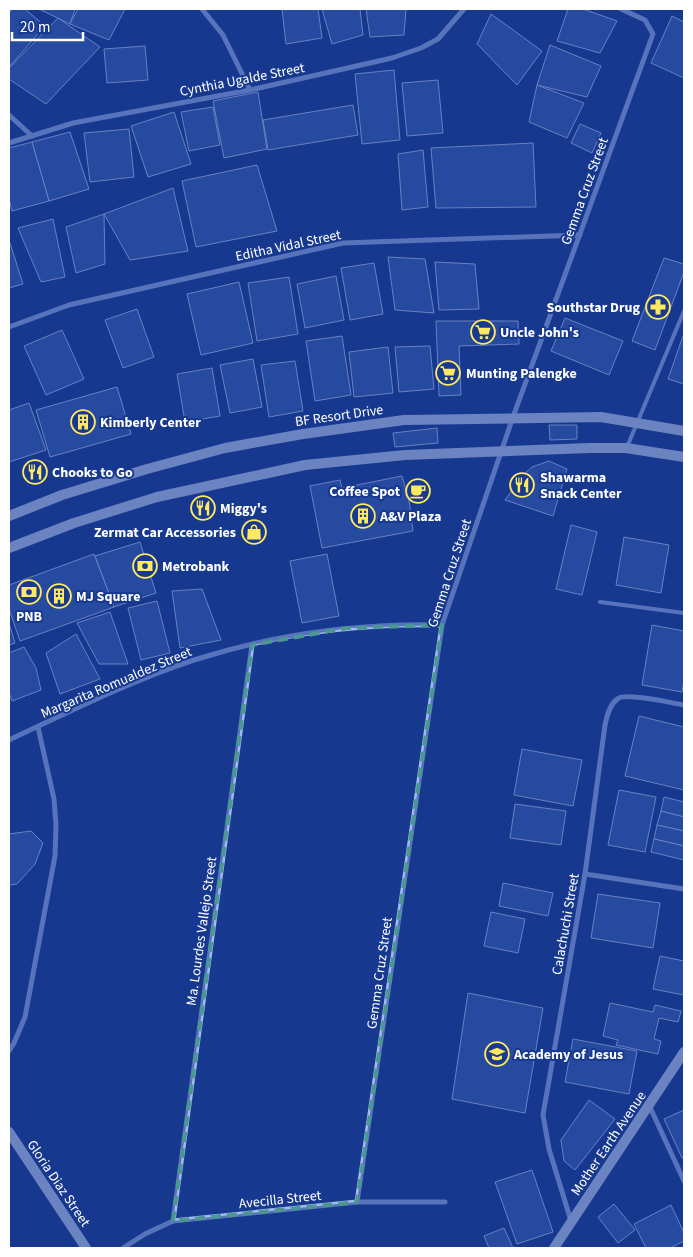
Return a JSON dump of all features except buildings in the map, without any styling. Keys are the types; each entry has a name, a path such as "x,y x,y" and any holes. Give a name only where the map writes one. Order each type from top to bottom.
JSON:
{"main road":[{"name":"BF Resort Drive","path":"9,516 90,486 225,448 303,434 404,420 601,417 684,431"},
{"path":"9,548 74,523 157,498 305,465 405,455 590,448 626,448 684,457"},
{"name":"Mother Earth Avenue","path":"554,1248 650,1106 684,1052"},
{"name":"Gloria Diaz Street","path":"9,1132 86,1248"}],"street":[{"path":"202,9 223,35 250,90"},
{"name":"Cynthia Ugalde Street","path":"9,143 74,123 250,90 391,58 438,40 464,9"},
{"name":"Gemma Cruz Street","path":"357,1202 442,625 513,418 653,34 645,20 621,9"},
{"path":"9,115 32,136"},
{"name":"Editha Vidal Street","path":"9,327 69,305 343,243 580,235"},
{"name":"Margarita Romualdez Street","path":"9,740 113,692 194,660 301,634 394,624 442,625"},
{"name":"Ma. Lourdes Vallejo Street","path":"173,1221 252,645"},
{"name":"Calachuchi Street","path":"571,1221 549,1150 543,1115 585,874 605,725 610,707 619,697 625,696 684,705"},
{"path":"9,1051 25,1017 55,856 56,825 54,799 38,727"},
{"path":"585,874 684,890"},
{"path":"650,1106 684,1181"},
{"name":"Avecilla Street","path":"123,1248 145,1234 173,1221 357,1202 445,1202"}],"lane":[{"path":"626,448 684,311"},
{"path":"600,602 684,613"}],"highlighted area":[{"path":"442,625 357,1202 173,1221 252,645 347,628"}],"place":[{"name":"Southstar Drug","path":"658,307"},
{"name":"Uncle John's","path":"483,332"},
{"name":"Munting Palengke","path":"448,373"},
{"name":"Kimberly Center","path":"83,422"},
{"name":"Chooks to Go","path":"35,472"},
{"name":"Shawarma Snack Center","path":"522,485"},
{"name":"Coffee Spot","path":"418,491"},
{"name":"Miggy's","path":"203,508"},
{"name":"A&V Plaza","path":"363,516"},
{"name":"Zermat Car Accessories","path":"254,532"},
{"name":"Metrobank","path":"145,566"},
{"name":"PNB","path":"29,592"},
{"name":"MJ Square","path":"59,596"},
{"name":"Academy of Jesus","path":"497,1054"}]}
